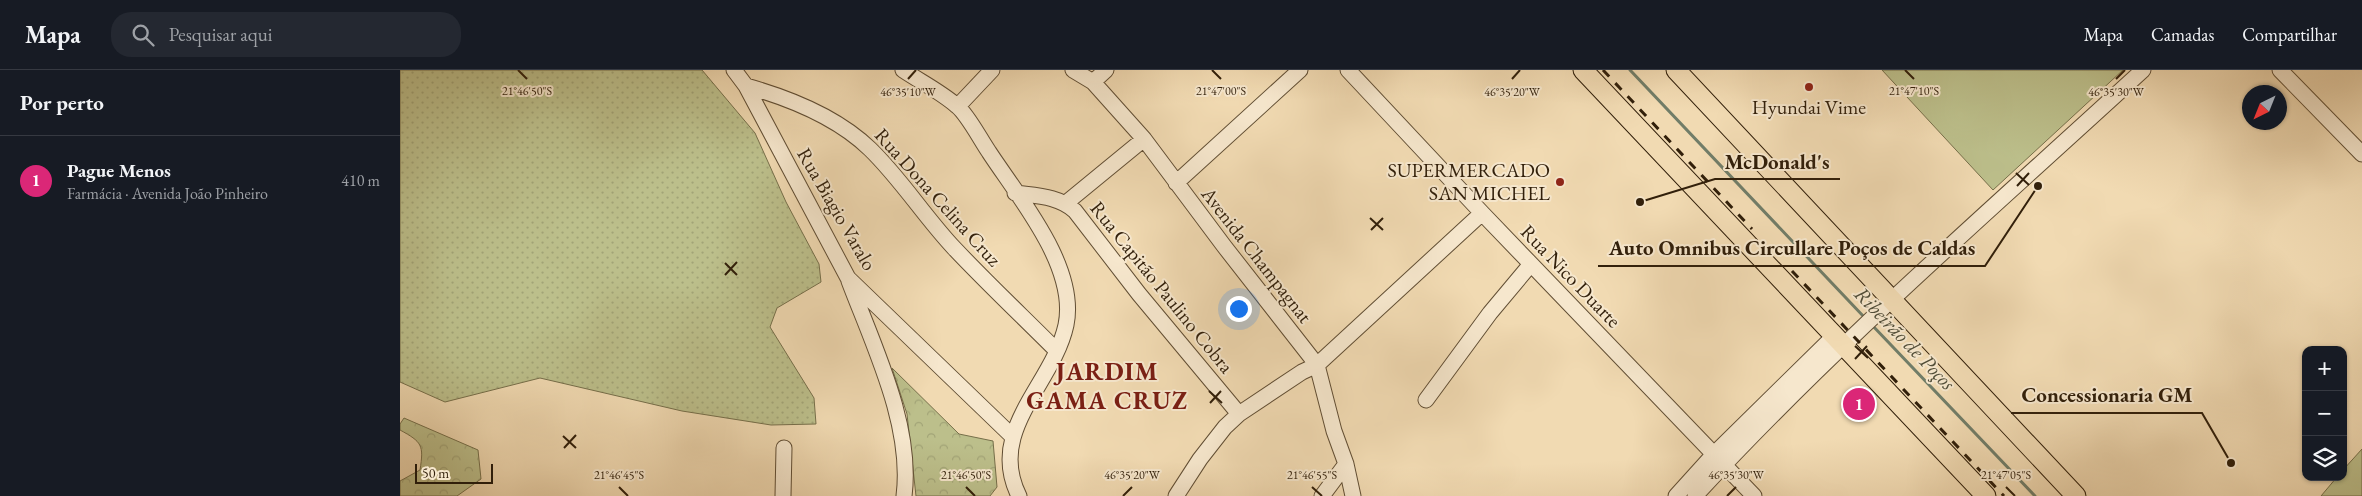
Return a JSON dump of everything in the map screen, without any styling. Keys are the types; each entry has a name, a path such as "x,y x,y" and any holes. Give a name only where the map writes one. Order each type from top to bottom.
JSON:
{"main road":[{"path":"1583,70 1844,340 1986,496"},
{"path":"1676,70 1888,304 2076,496"}],"street":[{"path":"903,70 958,106 1052,252 1062,279 1067,306 1066,325 1056,350 1012,436 1009,470 1019,496"},
{"path":"958,106 992,70"},
{"name":"Avenida Champagnat","path":"1073,70 1094,82 1144,139 1317,365 1334,431 1346,464 1353,496"},
{"path":"1094,82 1106,70"},
{"path":"1176,182 1300,70"},
{"name":"Rua Nico Duarte","path":"1348,70 1482,214 1754,496"},
{"path":"1676,496 1719,459 1844,340 1888,304 2143,70"},
{"path":"2280,70 2359,145"},
{"name":"Rua Biagio Varalo","path":"742,76 848,278 1012,436"},
{"name":"Rua Dona Celina Cruz","path":"742,76 846,130 869,148 953,248 1056,350"},
{"path":"1066,203 1144,139"},
{"name":"Rua Capitão Paulino Cobra","path":"1015,193 1054,199 1066,203 1075,211 1139,294 1239,414"},
{"path":"1176,496 1205,452 1225,427 1239,414 1302,372 1317,365 1482,214"},
{"path":"1426,400 1490,313 1531,264"},
{"path":"848,278 901,424 906,456 904,496"},
{"path":"783,496 784,448"},
{"path":"1695,496 1719,459"},
{"path":"1322,496 1346,464"}],"green space":[{"path":"400,70 702,70 755,133 786,202 819,264 821,282 777,308 770,327 814,398 816,424 771,425 682,411 540,378 445,402 400,382"},
{"path":"1882,70 2123,70 1993,190"},
{"path":"892,368 959,434 993,441 997,487 990,496 916,496 907,414"},
{"path":"404,418 478,450 481,479 457,496 400,496 400,481 420,470 422,455 417,441 400,430 400,424"},
{"path":"2362,449 2362,496 2321,496 2334,481 2347,481 2347,466"}],"waterway":[{"name":"Ribeirão de Poços","path":"1630,70 1865,318"},
{"name":"Ribeirão de Poços","path":"1871,324 2035,496"}],"railway":[{"path":"1603,70 1752,229"},
{"path":"1792,271 2004,496"}],"place":[{"name":"Hyundai Vime","path":"1809,87"},
{"name":"SUPERMERCADO SAN MICHEL","path":"1560,182"},
{"name":"Auto Omnibus Circullare Poços de Caldas","path":"2038,186"},
{"name":"McDonald's","path":"1640,202"},
{"name":"Pague Menos","path":"1859,404"},
{"name":"Concessionaria GM","path":"2231,463"}],"district":[{"name":"JARDIM GAMA CRUZ","path":"1107,386"}]}
